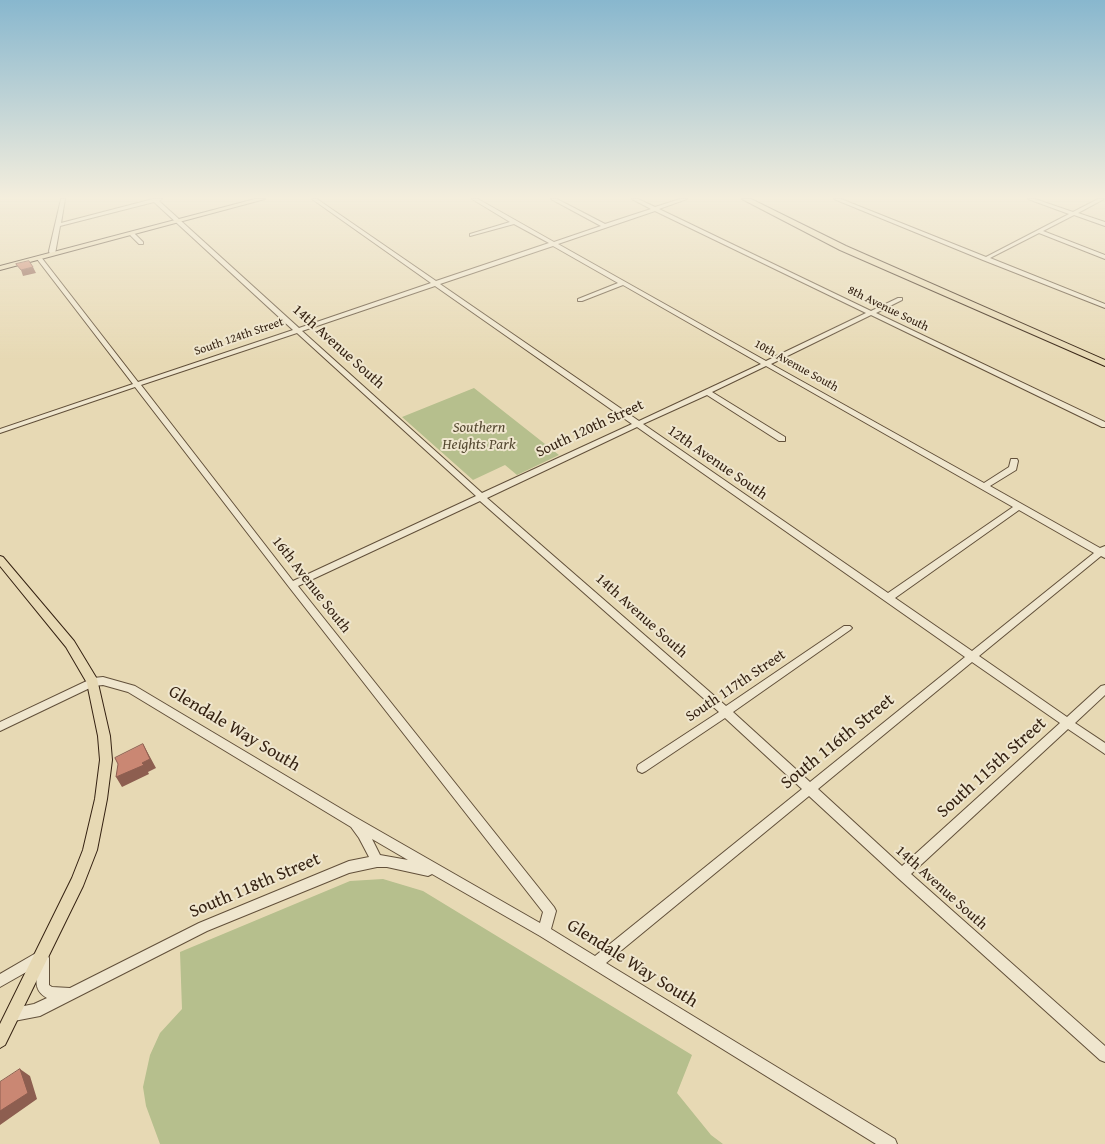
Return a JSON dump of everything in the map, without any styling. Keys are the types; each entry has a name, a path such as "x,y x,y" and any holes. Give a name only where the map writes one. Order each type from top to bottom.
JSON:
{"highway":[{"path":"853,252 1105,364"},
{"path":"864,252 1105,357"}],"main road":[{"path":"0,268 58,252"},
{"path":"0,559 70,644 93,682 104,736 106,760 97,824 78,882 0,1040"}],"street":[{"name":"14th Avenue South","path":"212,252 481,497 726,712 902,874 1105,1055"},
{"name":"12th Avenue South","path":"391,252 1105,749"},
{"name":"South 124th Street","path":"0,431 527,252"},
{"name":"10th Avenue South","path":"567,252 1103,552"},
{"name":"8th Avenue South","path":"744,252 1105,424"},
{"path":"971,252 1105,306"},
{"path":"985,258 996,252"},
{"path":"1093,252 1105,257"},
{"name":"16th Avenue South","path":"39,258 138,383 292,585 550,912 544,932"},
{"path":"580,300 623,283"},
{"name":"South 120th Street","path":"292,585 707,392 900,299"},
{"path":"707,392 782,439"},
{"path":"985,486 1013,468 1014,462"},
{"path":"888,598 1020,506"},
{"name":"South 116th Street","path":"595,964 972,656 1103,552"},
{"name":"South 117th Street","path":"642,768 847,628"},
{"name":"Glendale Way South","path":"93,682 103,681 131,689 351,821 544,932 890,1144"},
{"path":"0,727 93,682"},
{"name":"South 115th Street","path":"902,874 1105,689"},
{"name":"Glendale Way South","path":"351,821 362,834 377,861"},
{"name":"South 118th Street","path":"14,1014 35,1010 71,994 203,927 343,869 377,861 410,864 430,870 462,886"},
{"path":"0,980 43,955"},
{"path":"43,955 43,988 50,993 71,994"}],"green space":[{"name":"Southern Heights Park","path":"474,388 559,455 517,475 505,465 473,480 402,417"},
{"path":"383,879 423,891 692,1055 677,1093 711,1135 723,1144 160,1144 146,1106 143,1087 150,1055 160,1033 182,1009 180,952 350,881"}],"building":[{"path":"29,261 33,267 21,270 16,264"},
{"path":"143,744 150,759 142,763 144,765 116,777 118,764 115,758"},
{"path":"20,1069 28,1093 0,1111 0,1082"}]}
